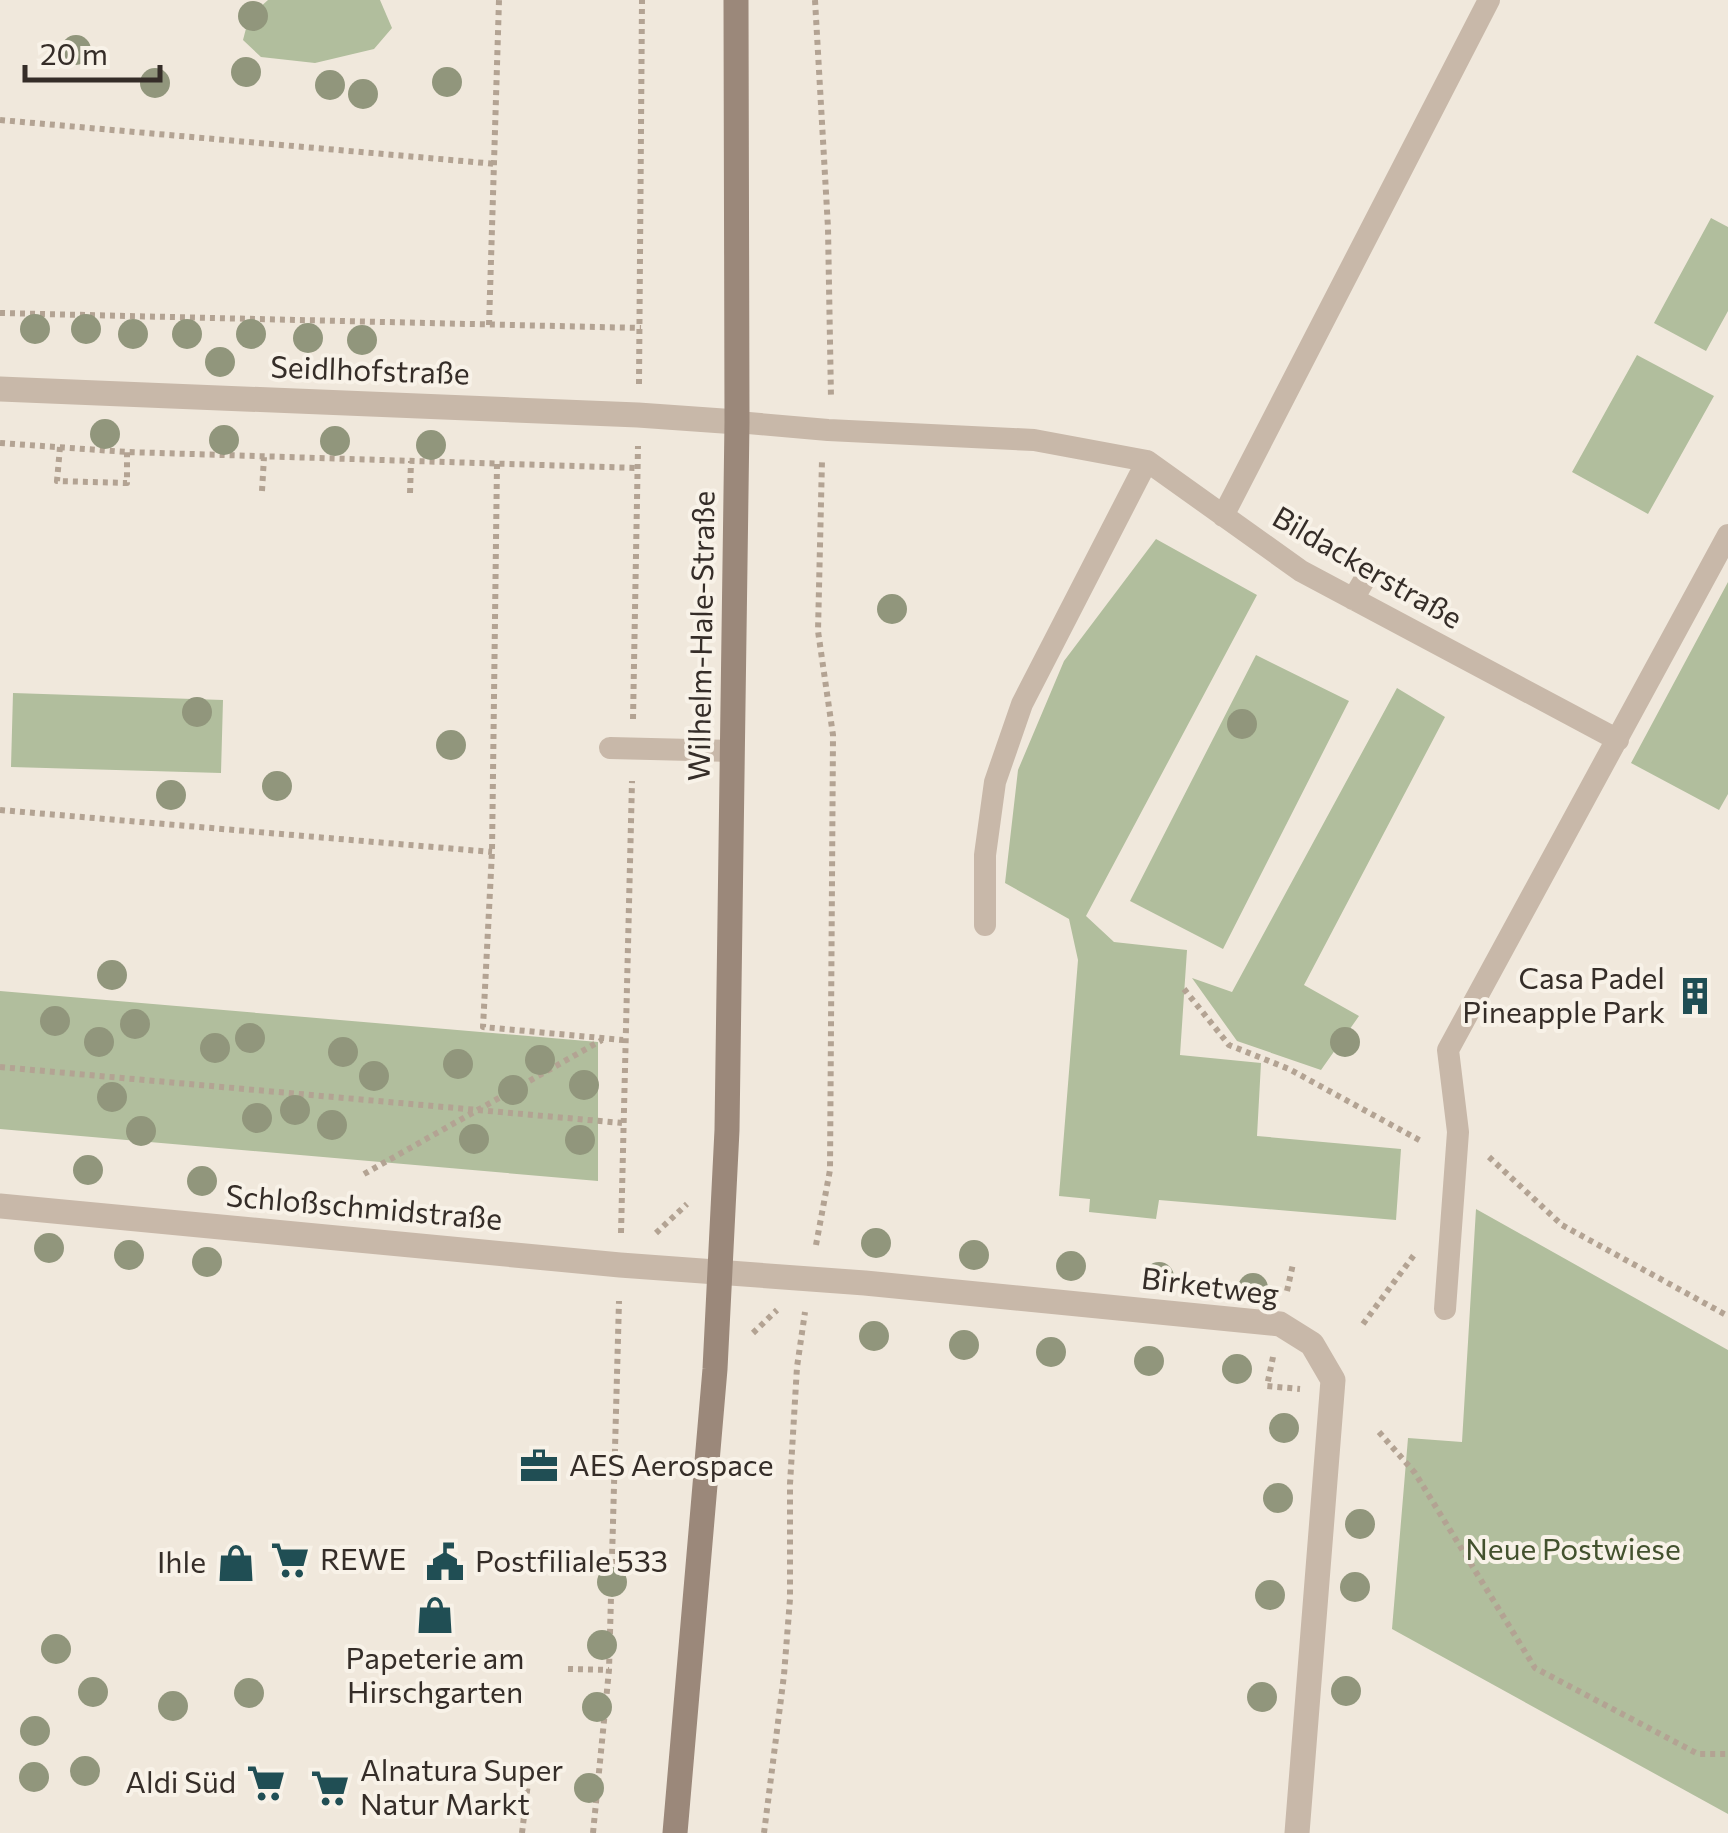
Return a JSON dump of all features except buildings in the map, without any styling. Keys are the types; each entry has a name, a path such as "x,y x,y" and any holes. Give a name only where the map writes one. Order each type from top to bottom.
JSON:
{"main road":[{"name":"Wilhelm-Hale-Straße","path":"675,1833 715,1369 725,1170 738,422 736,0"}],"street":[{"name":"Seidlhofstraße","path":"0,389 638,414 738,422"},
{"name":"Schloßschmidstraße","path":"0,1206 721,1273"},
{"name":"Birketweg","path":"721,1273 810,1278 1280,1324 1312,1344 1333,1380 1296,1833"}],"lane":[{"path":"1223,516 1489,0"},
{"name":"Bildackerstraße","path":"738,422 1034,440 1147,461 1301,571 1618,740"},
{"path":"985,925 985,855 995,782 1022,704 1147,461"},
{"path":"1445,1309 1458,1132 1448,1050 1728,536"},
{"path":"1354,599 1366,577"},
{"path":"622,748 733,752"}],"path":[{"path":"489,325 499,0"},
{"path":"594,1833 609,1670 620,1264 624,1040 622,748 638,468 642,0"},
{"path":"764,1833 784,1675 797,1367 830,1170 833,735 818,631 820,472 831,397 828,228 815,0"},
{"path":"0,120 496,164"},
{"path":"0,313 641,328"},
{"path":"0,443 127,452 638,468"},
{"path":"60,447 57,481 83,485 127,483 127,452"},
{"path":"262,491 264,457"},
{"path":"410,492 411,461"},
{"path":"498,464 492,852 483,1027 624,1040"},
{"path":"0,810 492,852"},
{"path":"1184,989 1229,1045 1288,1069 1421,1141 1458,1132 1562,1225 1728,1316"},
{"path":"364,1174 603,1039"},
{"path":"0,1067 622,1123"},
{"path":"1420,1160 1421,1141"},
{"path":"620,1264 725,1170"},
{"path":"1362,1324 1416,1252"},
{"path":"715,1369 810,1278"},
{"path":"1379,1432 1415,1474 1535,1668 1698,1754 1728,1754"},
{"path":"568,1669 609,1670"},
{"path":"522,1833 530,1766"}],"green space":[{"path":"268,0 380,0 392,28 374,49 315,63 261,57 243,40 249,17"},
{"path":"1711,218 1728,227 1728,311 1706,351 1654,323"},
{"path":"1637,355 1714,396 1648,514 1572,472"},
{"path":"1156,539 1257,595 1086,916 1114,942 1187,950 1180,1055 1261,1063 1257,1136 1401,1149 1396,1220 1159,1200 1156,1219 1089,1212 1090,1199 1059,1196 1078,960 1069,919 1005,883 1018,770 1064,661"},
{"path":"1728,582 1728,794 1719,810 1631,763"},
{"path":"1256,655 1349,701 1223,949 1130,901"},
{"path":"1397,688 1445,717 1304,985 1359,1016 1321,1070 1237,1041 1192,978 1232,992"},
{"path":"13,693 223,700 221,773 11,767"},
{"path":"0,991 598,1042 598,1181 0,1129"},
{"name":"Neue Postwiese","path":"1476,1209 1728,1350 1728,1814 1392,1629 1408,1438 1462,1442"}],"place":[{"name":"Casa Padel Pineapple Park","path":"1695,996"},
{"name":"AES Aerospace","path":"539,1466"},
{"name":"REWE","path":"290,1560"},
{"name":"Postfiliale 533","path":"445,1562"},
{"name":"Ihle","path":"236,1563"},
{"name":"Papeterie am Hirschgarten","path":"435,1615"},
{"name":"Aldi Süd","path":"266,1783"},
{"name":"Alnatura Super Natur Markt","path":"330,1788"}]}
